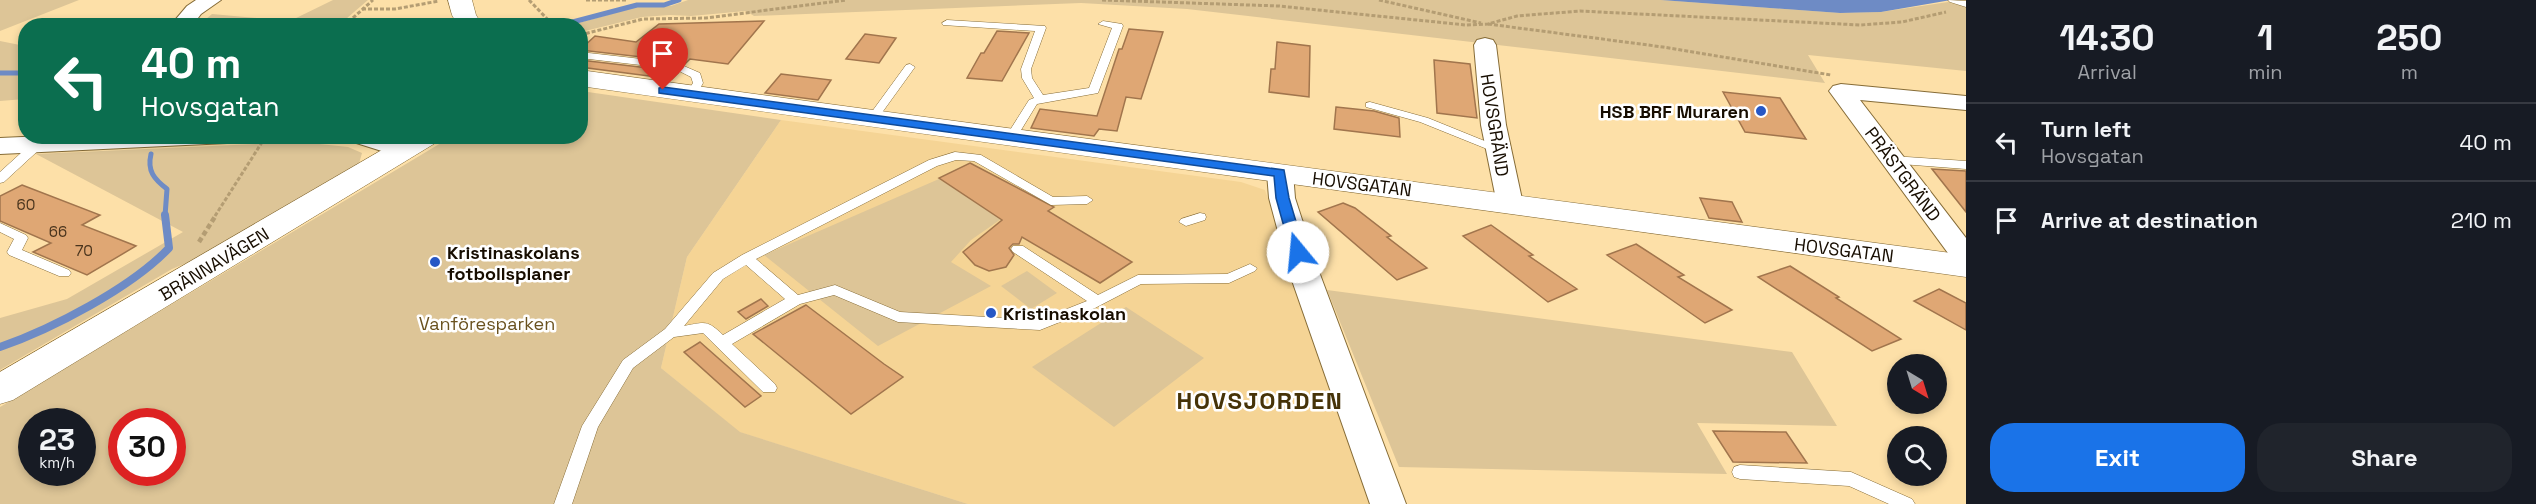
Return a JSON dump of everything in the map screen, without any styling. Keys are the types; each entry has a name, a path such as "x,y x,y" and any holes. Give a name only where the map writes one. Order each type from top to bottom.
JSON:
{"main road":[{"path":"460,0 466,18"},
{"name":"HOVSGATAN","path":"588,79 1966,266"},
{"name":"BRÄNNAVÄGEN","path":"0,390 413,144"}],"street":[{"path":"187,18 194,10 212,0"},
{"name":"HOVSGRÄND","path":"1486,34 1487,85 1496,148 1510,204"},
{"path":"1836,83 1966,103"},
{"name":"PRÄSTGRÄND","path":"1836,83 1966,258"},
{"path":"0,146 58,144"},
{"path":"1280,173 1282,198 1303,269 1388,504"}],"lane":[{"path":"1954,5 1966,4"},
{"path":"947,23 1041,28 1026,69 1027,78 1040,99"},
{"path":"1011,138 1033,102 1094,91 1118,26 1103,24"},
{"path":"588,56 677,66 696,75 698,83 692,94"},
{"path":"872,119 910,68"},
{"path":"1370,105 1413,116 1496,148"},
{"path":"0,179 37,145"},
{"path":"563,504 590,426 628,364 670,333 718,276 747,258 933,163 955,156 977,158 1051,201 1087,200"},
{"path":"1892,159 1966,165"},
{"path":"1186,222 1200,217"},
{"path":"0,227 21,238 14,252 64,273"},
{"path":"1018,249 1098,301"},
{"path":"747,258 795,300"},
{"path":"722,343 795,300 835,290 898,317 1040,325 1098,301 1138,280 1229,278 1250,268"},
{"path":"670,333 706,327 769,388"},
{"path":"1740,472 1851,479 1906,504"}],"path":[{"path":"352,18 373,0"},
{"path":"529,0 546,18"},
{"path":"586,0 627,0"},
{"path":"588,32 644,19 706,18 846,0"},
{"path":"1102,0 1279,6 1343,11 1466,26 1486,34"},
{"path":"1379,0 1486,34 1663,47 1836,83"},
{"path":"362,9 395,9 444,1"},
{"path":"1486,34 1516,16 1580,11 1860,25 1902,22 1954,5"},
{"path":"198,244 261,144"}],"shaded area":[{"name":"Kristinaskolan","path":"781,120 1241,182 1265,190 1373,504 968,504 739,432 661,368 687,257"}],"green space":[{"path":"0,0 79,0 33,18 18,18 18,24 0,31"},
{"path":"333,0 368,0 347,18 296,18"},
{"path":"688,0 1661,0 1840,13 1881,12 1948,2 1966,7 1966,71 1808,55 1825,83 1187,9 1081,3 754,16 746,11 691,16 670,15 642,17 588,30 588,20 636,7 671,6"},
{"path":"212,14 257,18 207,18"},
{"path":"0,41 18,45 18,100 0,101"},
{"name":"Vanföresparken","path":"588,92 781,120 687,257 661,368 740,432 968,504 0,504 0,407 439,144 588,144"},
{"path":"256,144 319,144 348,147 362,153 358,167 194,260 172,269 0,370 0,318 67,299 183,232 36,154"},
{"path":"939,179 1001,219 971,240 951,262 991,286 878,346 764,255"},
{"path":"1027,271 1057,293 1031,309 1001,286"},
{"path":"1327,290 1792,352 1837,426 1697,423 1727,474 1399,467"},
{"path":"1126,307 1204,358 1114,427 1032,367"}],"water":[{"path":"1661,0 1951,0 1881,12 1840,13"}],"building":[{"path":"764,21 728,64 690,59 685,64 677,61 588,51 588,43 595,36 636,42 659,24"},
{"path":"1129,29 1163,32 1141,99 1126,97 1117,131 1099,129 1094,136 1031,128 1040,109 1097,116 1119,49 1122,49"},
{"path":"997,31 1029,33 1002,81 967,78 981,53 984,53"},
{"path":"865,34 896,38 879,63 846,59"},
{"path":"1277,42 1310,46 1309,97 1269,92 1271,69 1275,69"},
{"path":"1434,60 1470,64 1477,118 1437,113"},
{"path":"588,61 678,73 672,79 588,68"},
{"path":"781,74 831,80 818,100 765,93"},
{"name":"HSB BRF Muraren","path":"1723,92 1780,98 1806,139 1745,132"},
{"path":"1336,107 1374,111 1399,118 1400,137 1334,129"},
{"path":"970,163 1054,207 1048,211 1132,262 1100,283 1022,237 1019,244 1013,244 1009,248 1014,255 1006,267 989,271 975,265 963,252 1002,220 939,178"},
{"path":"1932,169 1966,171 1966,212"},
{"path":"22,185 100,215 82,225 136,246 87,275 33,252 51,243 0,221 0,196"},
{"path":"1700,198 1732,202 1742,222 1709,218"},
{"path":"1343,203 1355,208 1427,268 1397,280 1318,212"},
{"path":"1491,225 1533,255 1529,256 1577,289 1548,302 1463,236"},
{"path":"1636,244 1684,275 1678,277 1732,310 1705,323 1607,255"},
{"path":"1790,266 1901,339 1872,351 1758,277"},
{"path":"1939,289 1966,303 1966,330 1914,301"},
{"path":"761,299 768,306 746,319 738,312"},
{"path":"806,305 903,377 851,414 753,334"},
{"path":"700,342 761,396 745,407 684,352"},
{"path":"1713,431 1786,432 1807,463 1733,462"}],"waterway":[{"path":"588,18 637,5 664,5 679,0"},
{"path":"0,73 18,73"},
{"path":"151,154 151,170 158,182 167,189 165,215"},
{"path":"0,347 43,330 90,306 153,263 169,248 165,215"}],"place":[{"name":"HSB BRF Muraren","path":"1761,111"},
{"name":"Kristinaskolans fotbollsplaner","path":"435,262"},
{"name":"Kristinaskolan","path":"991,313"}],"district":[{"name":"HOVSJORDEN","path":"1260,400"}],"route":[{"path":"663,90 1132,155 1280,173 1282,198 1298,252"}]}
